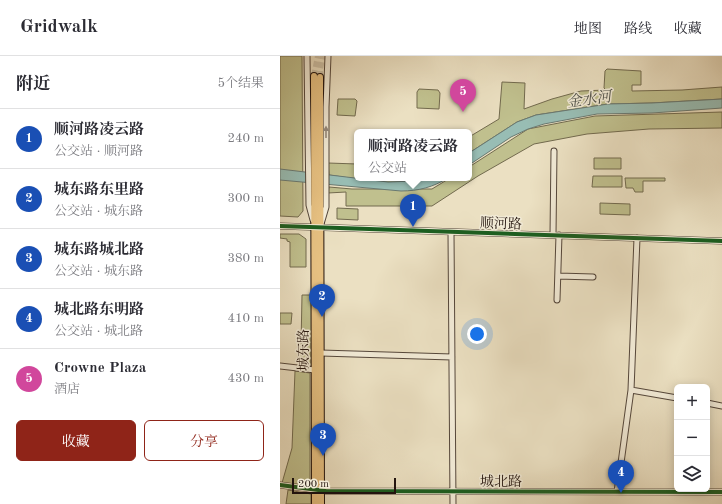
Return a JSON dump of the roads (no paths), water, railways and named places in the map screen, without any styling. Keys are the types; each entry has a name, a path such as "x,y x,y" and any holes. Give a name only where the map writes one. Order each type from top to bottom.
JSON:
{"main road":[{"name":"城东路","path":"315,504 318,490 321,353 317,170 317,76"},
{"name":"城东路","path":"319,227 315,370 318,490 321,504"}],"street":[{"path":"307,56 318,189 326,207 319,227"},
{"path":"317,170 326,107 328,56"},
{"path":"554,151 558,276 557,300"},
{"name":"顺河路","path":"280,226 722,241"},
{"path":"451,232 453,504"},
{"path":"618,492 631,390 637,238"},
{"path":"558,276 593,277"},
{"path":"321,353 452,357"},
{"path":"280,366 315,370"},
{"path":"631,390 674,397"},
{"path":"710,404 722,406"},
{"name":"城北路","path":"280,485 318,490 453,492 722,492"}],"water":[{"path":"722,99 722,108 652,113 597,114 544,124 528,129 511,137 472,163 472,151 517,122 536,115 608,104"},
{"path":"280,169 354,178 354,181 442,181 426,188 401,191 280,180"}],"tunnel":[{"path":"314,76 318,56"},
{"path":"320,77 323,56"}],"place":[{"name":"Crowne Plaza","path":"463,112"},
{"name":"顺河路凌云路","path":"413,227"},
{"name":"城东路东里路","path":"322,317"},
{"name":"城东路城北路","path":"323,456"},
{"name":"城北路东明路","path":"621,493"}],"water label":[{"name":"金水河","path":"589,99"}]}
